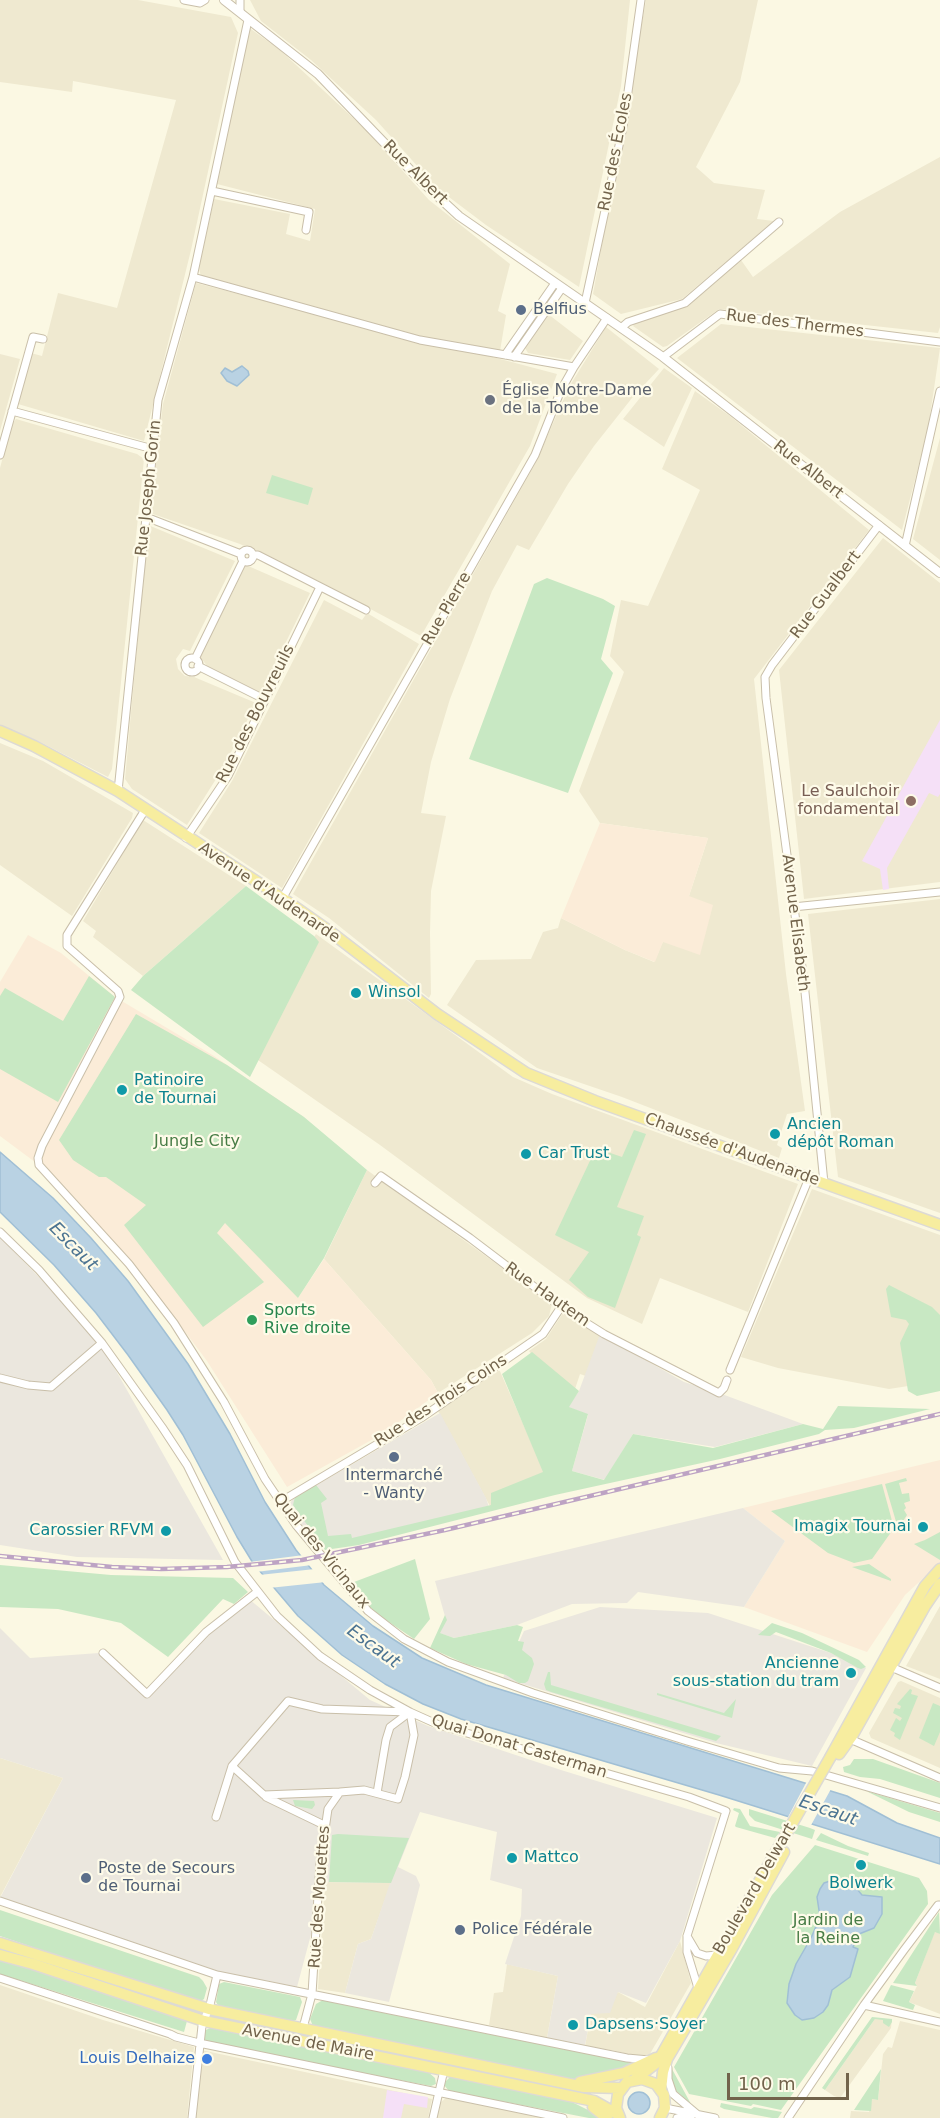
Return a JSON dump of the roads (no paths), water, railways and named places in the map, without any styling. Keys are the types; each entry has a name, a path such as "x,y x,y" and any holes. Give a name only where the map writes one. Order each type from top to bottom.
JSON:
{"main road":[{"name":"Avenue d'Audenarde","path":"0,731 34,746 118,791 328,930 437,1014 526,1073"},
{"name":"Chaussée d'Audenarde","path":"526,1073 595,1101 940,1225"},
{"name":"Boulevard Delwart","path":"661,2090 663,2072 660,2058 698,1988 781,1851 834,1757 925,1586 940,1569"},
{"name":"Boulevard Delwart","path":"834,1757 850,1739 938,1590"},
{"name":"Boulevard Delwart","path":"621,2088 660,2058 723,1965 781,1851"},
{"name":"Avenue de Maire","path":"0,1942 94,1974 209,2008 584,2087 621,2088"},
{"name":"Avenue de Maire","path":"0,1955 204,2021 583,2100 616,2117"},
{"path":"570,2083 610,2078 660,2058"},
{"path":"634,2079 650,2080 661,2090 665,2102 663,2113"},
{"path":"616,2117 616,2101 621,2088"}],"street":[{"path":"184,0 200,3 205,0"},
{"name":"Rue Albert","path":"224,0 318,74 420,180 459,216 663,357 940,573"},
{"path":"240,0 240,11"},
{"name":"Rue des Écoles","path":"585,303 623,127 641,0"},
{"name":"Rue Joseph Gorin","path":"118,791 158,400 193,276 248,20"},
{"path":"212,191 309,212 306,230"},
{"path":"621,328 628,322 685,303 778,222"},
{"path":"193,276 420,340 574,367"},
{"path":"505,355 541,304 559,285"},
{"path":"514,357 548,308 559,285"},
{"path":"541,304 548,308"},
{"name":"Rue des Thermes","path":"663,357 720,314 940,342"},
{"name":"Rue Pierre","path":"282,899 535,455 561,390 607,318"},
{"path":"526,325 533,330"},
{"path":"0,455 33,337 43,339"},
{"path":"905,546 940,391"},
{"path":"12,411 153,449"},
{"path":"146,517 250,561 253,555 258,555 366,610"},
{"name":"Rue Gualbert","path":"772,665 879,525"},
{"path":"242,557 195,659 198,666 264,699"},
{"name":"Rue des Bouvreuils","path":"186,838 228,776 320,587"},
{"path":"195,659 187,660 186,668 191,671 198,666"},
{"name":"Avenue Elisabeth","path":"772,665 765,677 766,698 804,982 824,1183"},
{"name":"Quai des Vicinaux","path":"145,810 67,935 67,946 118,991 120,997 42,1146 38,1158 39,1165 129,1264 174,1323 224,1402 265,1479 335,1574 368,1611 389,1629 431,1654 469,1671 566,1704 779,1768 812,1771 940,1808"},
{"path":"794,907 940,892"},
{"name":"Rue Hautem","path":"375,1183 381,1176 470,1238 561,1307 604,1334 719,1393 727,1380"},
{"path":"730,1370 809,1178"},
{"name":"Quai Donat Casterman","path":"0,1232 39,1270 102,1343 187,1465 235,1562 277,1616 320,1656 360,1684 410,1712 439,1725 690,1797 726,1811 687,1936"},
{"name":"Rue des Trois Coins","path":"280,1502 421,1419 543,1334 561,1307"},
{"path":"0,1377 28,1385 51,1388 102,1343"},
{"path":"103,1653 147,1694 206,1632 257,1592"},
{"path":"891,1667 940,1688"},
{"path":"216,1817 232,1766 288,1701 322,1709 410,1712"},
{"path":"264,1795 364,1790 398,1799 414,1735 410,1712"},
{"path":"377,1793 390,1727 410,1712"},
{"path":"850,1739 940,1778"},
{"path":"232,1766 264,1795 324,1825"},
{"name":"Rue des Mouettes","path":"312,1994 324,1825 328,1809 340,1792"},
{"path":"0,1901 217,1975 627,2058 660,2058 673,2094 698,2115"},
{"path":"788,2118 864,2005 939,1905"},
{"path":"687,1936 697,1953 717,1956"},
{"path":"687,1936 687,1952 698,1988"},
{"path":"192,2118 199,2043 217,1975"},
{"name":"Avenue de Maire","path":"0,1978 199,2043 563,2118"},
{"name":"Avenue de Maire","path":"303,2028 312,1994"},
{"path":"864,2005 940,2022"},
{"path":"433,2118 444,2070"},
{"path":"663,2113 715,2118"},
{"path":"677,2118 698,2115"}],"water":[{"path":"242,366 249,375 237,386 227,381 221,373 225,368 232,372"},
{"name":"Escaut","path":"0,1152 53,1198 128,1281 188,1364 230,1434 265,1502 296,1550 324,1585 373,1626 422,1658 486,1685 847,1796 897,1823 940,1838 940,1864 719,1795 461,1719 423,1704 385,1684 342,1655 298,1616 253,1563 183,1435 96,1313 54,1265 0,1212"},
{"path":"830,1881 848,1883 862,1895 882,1897 882,1914 874,1928 859,1934 853,1947 858,1949 850,1977 832,1990 828,2005 823,2012 814,2018 802,2020 795,2015 787,2003 789,1984 796,1964 820,1917 817,1897 820,1889 824,1883"},
{"path":"635,2092 643,2092 650,2099 650,2107 643,2114 635,2114 628,2107 628,2099"}],"railway":[{"path":"0,1556 112,1567 161,1569 227,1567 302,1560 445,1530 940,1414"}],"place":[{"name":"Belfius","path":"521,310"},
{"name":"Église Notre-Dame de la Tombe","path":"490,400"},
{"name":"Le Saulchoir fondamental","path":"911,801"},
{"name":"Winsol","path":"356,993"},
{"name":"Patinoire de Tournai","path":"122,1090"},
{"name":"Ancien dépôt Roman","path":"775,1134"},
{"name":"Car Trust","path":"526,1154"},
{"name":"Sports Rive droite","path":"252,1320"},
{"name":"Intermarché - Wanty","path":"394,1457"},
{"name":"Imagix Tournai","path":"923,1527"},
{"name":"Carossier RFVM","path":"166,1531"},
{"name":"Ancienne sous-station du tram","path":"851,1673"},
{"name":"Mattco","path":"512,1858"},
{"name":"Bolwerk","path":"861,1865"},
{"name":"Poste de Secours de Tournai","path":"86,1878"},
{"name":"Police Fédérale","path":"460,1930"},
{"name":"Dapsens·Soyer","path":"573,2025"},
{"name":"Louis Delhaize","path":"207,2059"}],"park label":[{"name":"Jungle City","path":"197,1142"},
{"name":"Jardin de la Reine","path":"828,1930"}]}
